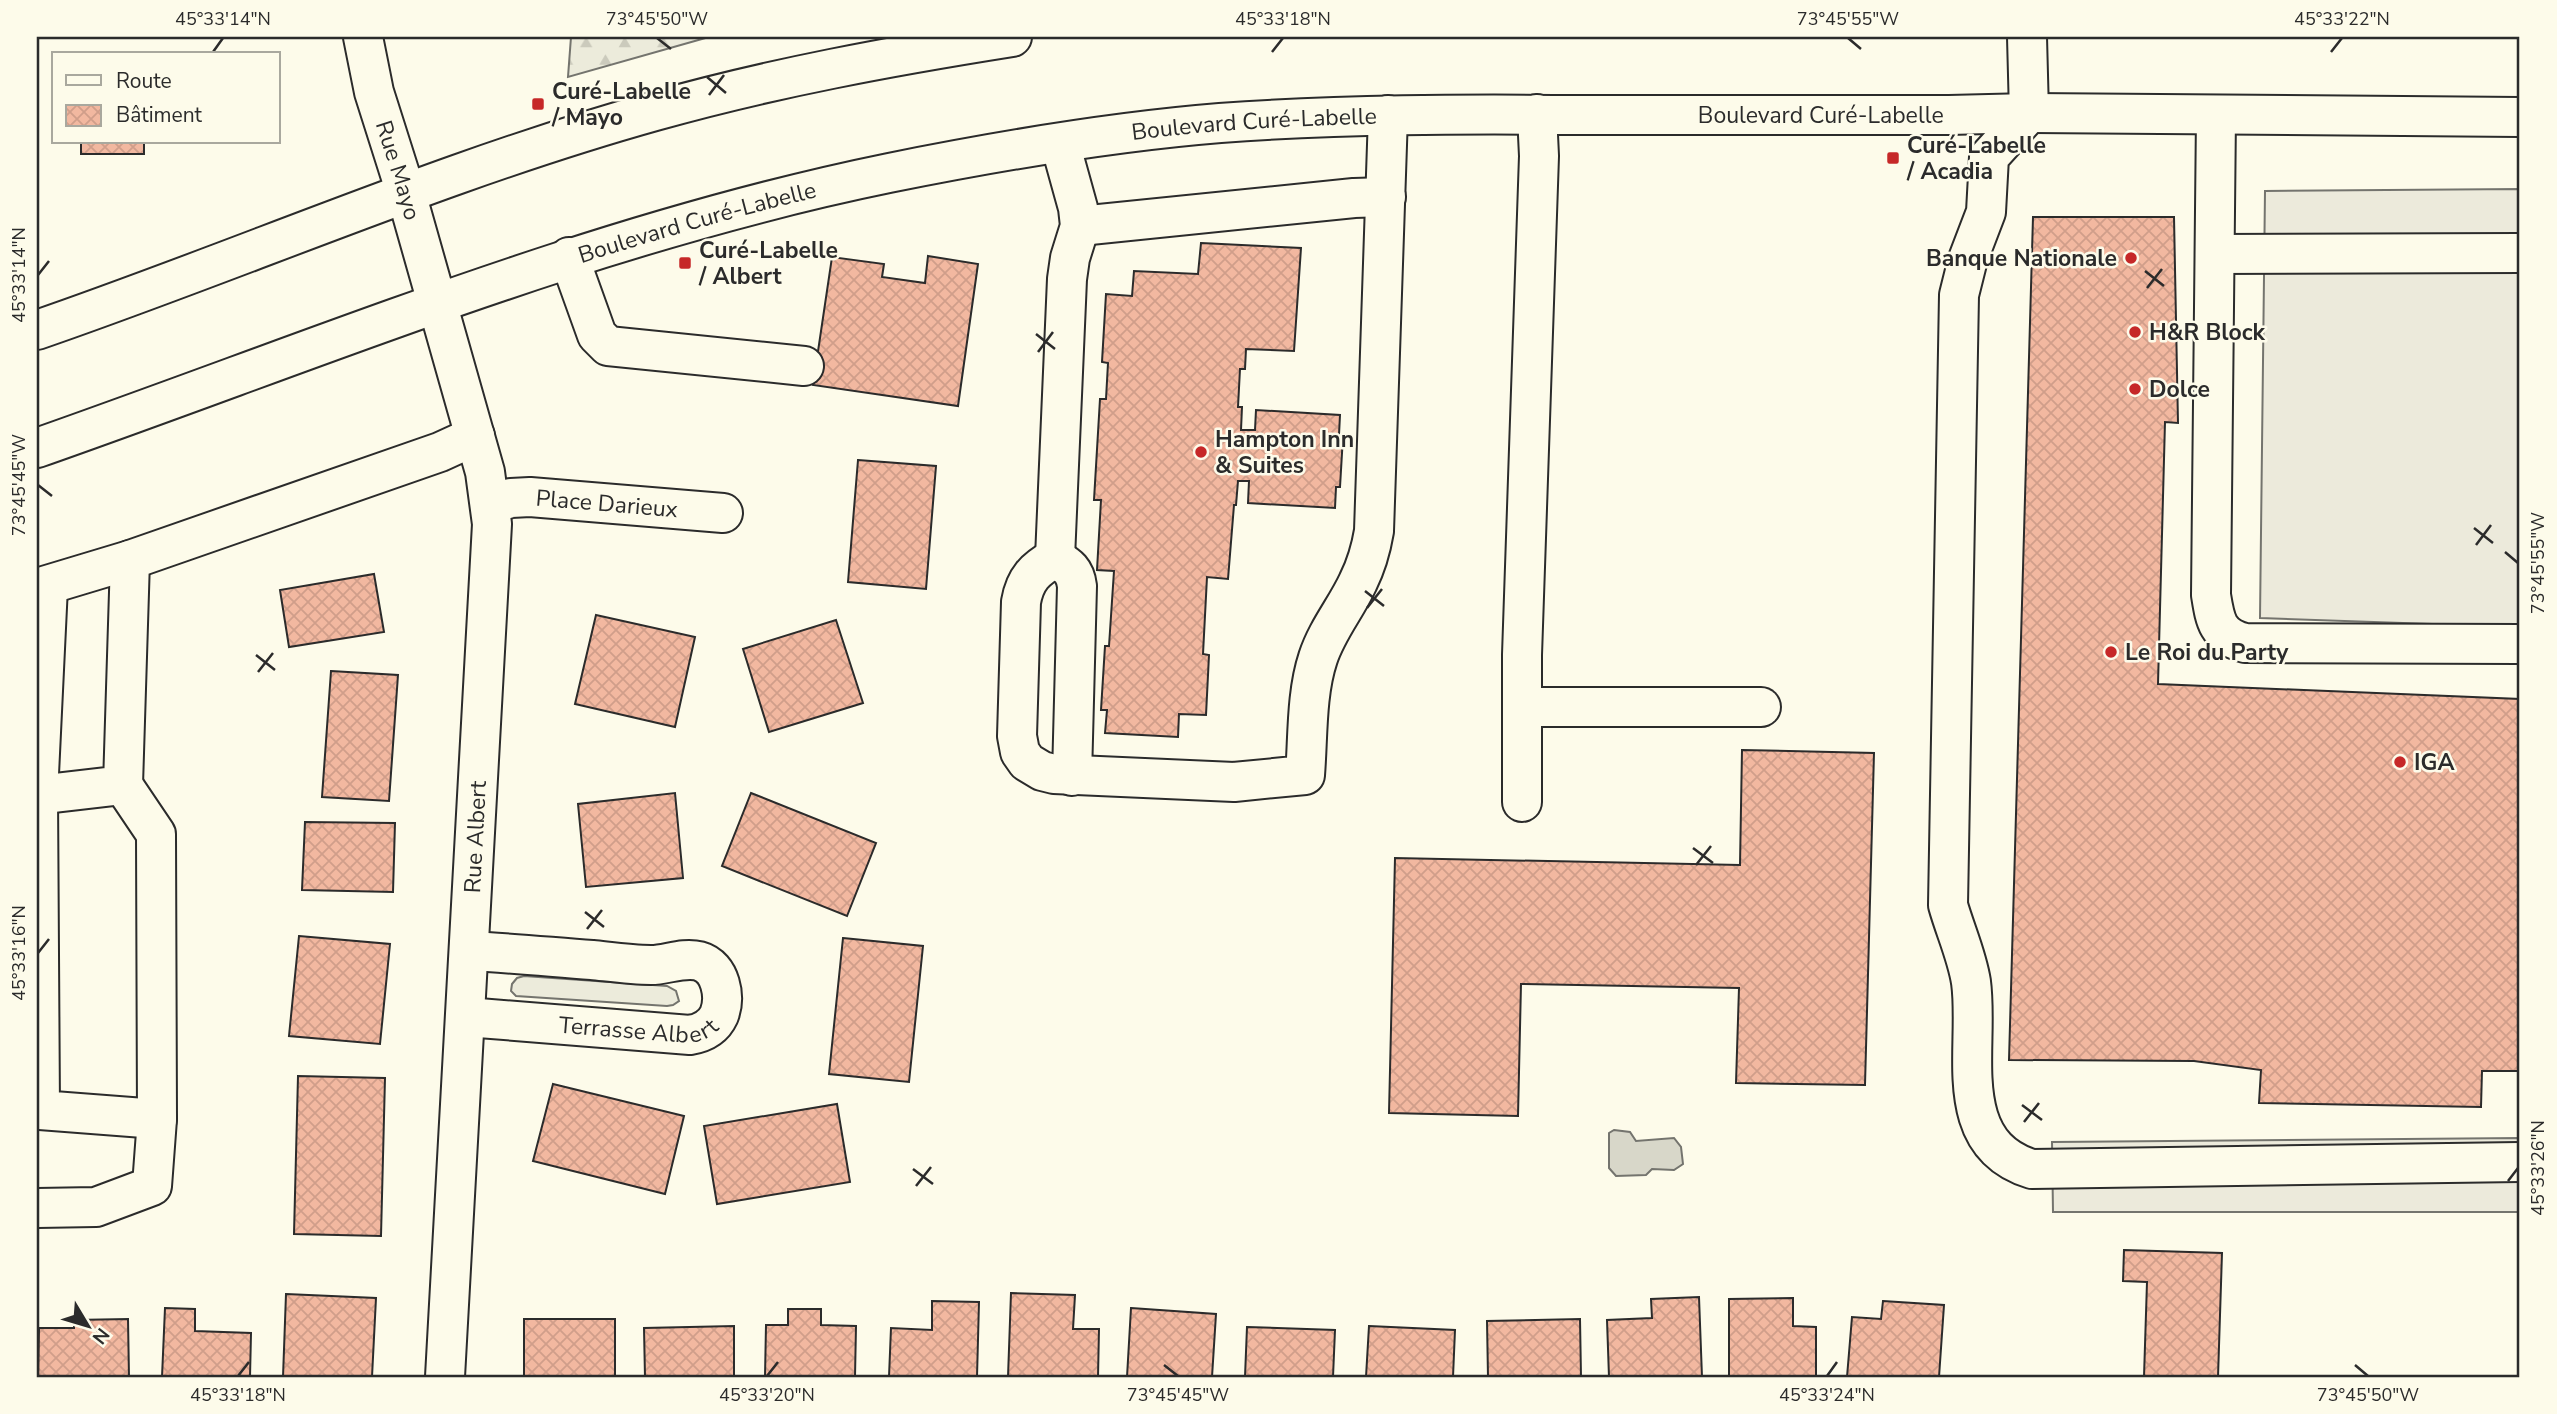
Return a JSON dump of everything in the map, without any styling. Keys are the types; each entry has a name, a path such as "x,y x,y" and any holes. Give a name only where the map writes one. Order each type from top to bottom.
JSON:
{"main road":[{"name":"Rue Mayo","path":"363,37 374,92 437,304"},
{"path":"37,330 406,193 640,116 757,84 1012,37"},
{"path":"2027,37 2029,113 1989,157 1986,212 1968,259 1959,295 1948,905 1971,982 1973,1082 1977,1110 1985,1133 2008,1159 2032,1169 2520,1162"},
{"name":"Boulevard Curé-Labelle","path":"37,447 569,257 678,224 893,172 1060,143 1218,123 1388,115 2029,113 2520,117"},
{"path":"1522,802 1539,156 1537,114"},
{"path":"1055,558 1031,575 1024,587 1021,602 1017,736 1020,752 1027,762 1042,771 1072,776 1234,782 1306,775 1312,687 1317,659 1358,582 1370,553 1374,531 1388,115"},
{"path":"2216,115 2211,595 2217,624 2232,640 2245,643 2520,644"},
{"path":"1055,558 1067,279 1080,226 1078,208 1060,143"},
{"path":"1080,226 1386,197"},
{"path":"2215,254 2520,253"},
{"path":"569,257 597,335 608,346 804,366"},
{"name":"Rue Albert","path":"437,304 475,436 491,504 492,546 445,1377"},
{"path":"157,1119 40,1110 38,795 43,587 130,560 440,452 475,436"},
{"name":"Place Darieux","path":"491,504 511,498 530,497 723,513"},
{"path":"1055,558 1069,566 1076,574 1077,586 1072,776"},
{"path":"37,1208 96,1207 152,1186 157,1119 156,834 123,785 130,560"},
{"path":"1523,707 1761,707"},
{"path":"38,795 123,785"},
{"name":"Terrasse Albert","path":"466,1017 690,1035 701,1033 715,1022 722,1001 718,978 699,961 650,965 469,951"}],"green space":[{"path":"571,37 709,37 568,77"},
{"path":"524,976 667,986 676,991 679,1001 667,1006 516,996 511,991 512,984 517,978"}],"shaded area":[{"path":"2520,189 2520,627 2260,618 2265,191"},
{"path":"1614,1130 1630,1132 1636,1141 1674,1138 1681,1147 1683,1164 1674,1170 1652,1169 1646,1175 1616,1176 1609,1168 1609,1133"},
{"path":"2520,1138 2520,1212 2053,1212 2052,1142"}],"building":[{"path":"81,144 144,144 144,154 81,154"},
{"path":"2033,217 2174,217 2178,423 2165,422 2158,684 2520,699 2520,1071 2482,1071 2481,1107 2259,1103 2261,1070 2194,1061 2009,1060"},
{"path":"1201,243 1301,248 1294,351 1246,349 1245,369 1240,369 1238,407 1242,407 1241,430 1255,430 1256,410 1340,415 1339,435 1343,436 1340,487 1336,487 1335,508 1248,503 1249,481 1238,481 1228,579 1207,577 1203,654 1209,655 1206,715 1179,714 1178,737 1105,733 1107,710 1101,710 1114,571 1097,570 1101,500 1094,500 1100,399 1106,399 1108,363 1102,362 1106,294 1132,296 1134,271 1198,274"},
{"path":"928,256 978,264 958,406 813,385 832,257 884,264 882,277 925,283"},
{"path":"858,460 936,466 926,589 848,582"},
{"path":"374,574 384,632 289,647 280,590"},
{"path":"596,615 695,637 675,727 575,704"},
{"path":"836,620 863,703 769,732 743,649"},
{"path":"331,671 398,675 389,801 322,797"},
{"path":"1742,750 1874,753 1865,1085 1736,1083 1739,988 1521,984 1518,1116 1389,1113 1395,858 1740,865"},
{"path":"675,793 683,878 586,887 578,804"},
{"path":"751,793 876,843 847,916 722,866"},
{"path":"305,822 395,823 393,892 302,890"},
{"path":"299,936 390,944 380,1044 289,1036"},
{"path":"843,938 923,946 909,1082 829,1074"},
{"path":"298,1076 385,1078 381,1236 294,1234"},
{"path":"553,1084 684,1116 665,1194 533,1161"},
{"path":"837,1104 850,1182 717,1204 704,1126"},
{"path":"2124,1250 2222,1253 2218,1377 2144,1377 2147,1282 2123,1281"},
{"path":"1011,1293 1075,1295 1073,1329 1099,1329 1098,1377 1008,1377"},
{"path":"286,1294 376,1298 372,1377 283,1377"},
{"path":"1699,1297 1702,1377 1609,1377 1607,1320 1652,1318 1651,1299"},
{"path":"1793,1298 1793,1326 1816,1327 1816,1377 1729,1377 1729,1299"},
{"path":"932,1301 979,1302 977,1377 889,1377 891,1328 932,1330"},
{"path":"1883,1301 1944,1305 1939,1377 1847,1377 1852,1317 1881,1319"},
{"path":"165,1308 195,1309 195,1331 251,1333 250,1377 162,1377"},
{"path":"1131,1308 1216,1314 1212,1377 1127,1377"},
{"path":"788,1309 821,1309 821,1325 856,1326 855,1377 765,1377 766,1325 788,1325"},
{"path":"128,1319 129,1377 38,1377 39,1328 74,1328 74,1320"},
{"path":"524,1319 615,1319 615,1377 524,1377"},
{"path":"1580,1319 1581,1377 1488,1377 1487,1321"},
{"path":"734,1326 734,1377 645,1377 644,1328"},
{"path":"1369,1326 1455,1330 1453,1377 1366,1377"},
{"path":"1247,1327 1335,1330 1333,1377 1245,1377"}],"place":[{"name":"Curé-Labelle / Mayo","path":"538,104"},
{"name":"Curé-Labelle / Acadia","path":"1893,158"},
{"name":"Banque Nationale","path":"2131,258"},
{"name":"Curé-Labelle / Albert","path":"685,263"},
{"name":"H&R Block","path":"2135,332"},
{"name":"Dolce","path":"2135,389"},
{"name":"Hampton Inn & Suites","path":"1201,452"},
{"name":"Le Roi du Party","path":"2111,652"},
{"name":"IGA","path":"2400,762"}]}
